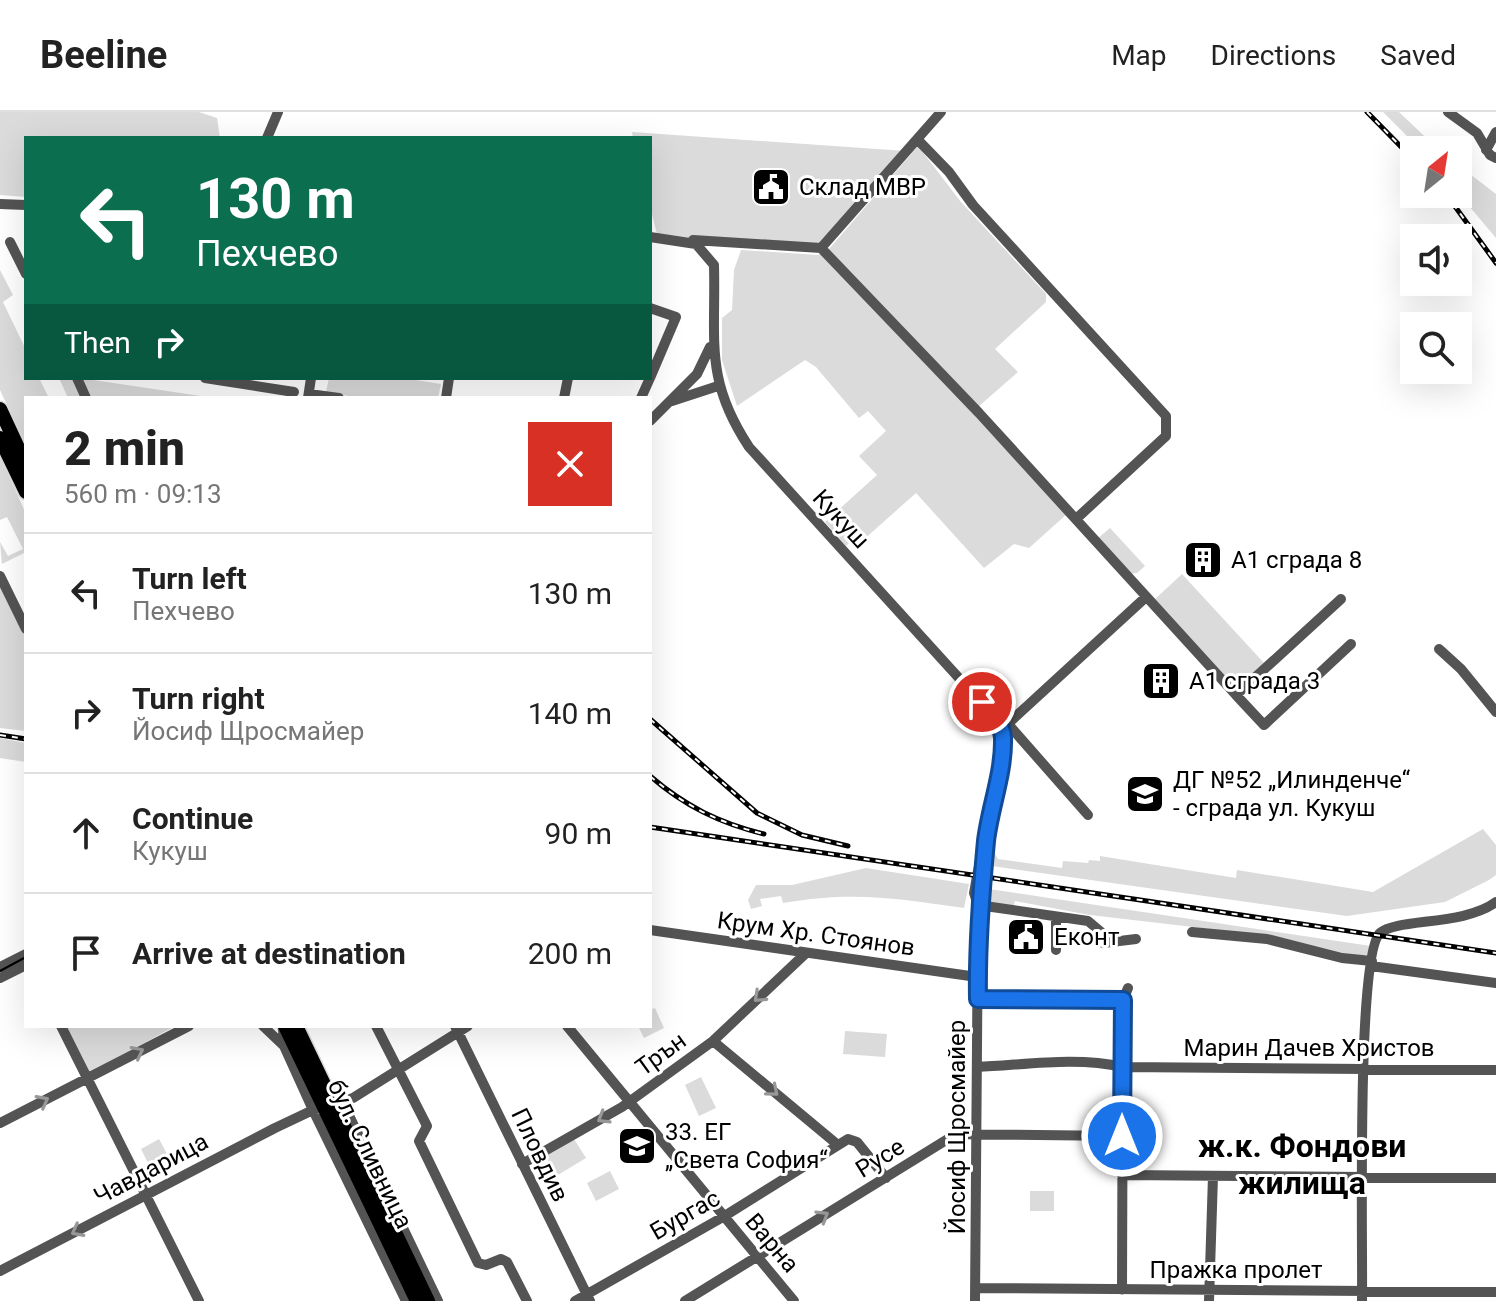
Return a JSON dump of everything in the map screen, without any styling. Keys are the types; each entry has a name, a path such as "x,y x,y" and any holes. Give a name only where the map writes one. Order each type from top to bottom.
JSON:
{"main road":[{"path":"0,409 24,461"},
{"path":"0,438 24,488"},
{"name":"бул. Сливница","path":"285,1028 428,1301"},
{"name":"бул. Сливница","path":"297,1028 328,1107 417,1301"}],"street":[{"path":"268,136 278,112"},
{"path":"821,248 941,112"},
{"path":"1448,112 1477,133 1486,150 1496,158"},
{"path":"1486,150 1496,132"},
{"path":"917,139 949,172 973,205 1166,416 1166,436 1076,519"},
{"path":"0,204 24,205"},
{"path":"652,237 821,248 1076,519 1264,725 1351,644"},
{"name":"Кукуш","path":"683,240 704,249 714,265 712,342 717,382 726,412 761,462 1088,815"},
{"path":"10,242 24,270"},
{"path":"652,309 676,317 652,373"},
{"path":"652,419 704,364 712,342"},
{"path":"670,401 701,393 717,382 706,376 687,384"},
{"path":"215,380 293,395"},
{"path":"701,393 726,412"},
{"path":"0,576 24,625"},
{"path":"1136,939 1103,943 1101,932 1088,921 978,905 974,893 986,845 1005,727 1146,597"},
{"path":"1236,695 1341,599"},
{"path":"1439,649 1461,669 1496,712"},
{"path":"1362,1296 1364,1001 1377,936 1387,928 1457,918 1496,902"},
{"name":"Йосиф Щросмайер","path":"975,1301 978,905"},
{"path":"1056,917 1056,950"},
{"name":"Крум Хр. Стоянов","path":"652,930 977,977"},
{"path":"1192,932 1267,939 1372,963 1496,983"},
{"name":"Трън","path":"522,1164 628,1102 713,1041 805,954"},
{"path":"0,967 24,955"},
{"path":"0,978 24,966"},
{"path":"1122,1290 1123,1000 1128,988"},
{"path":"978,999 1123,1000"},
{"path":"62,1028 199,1301"},
{"path":"0,1123 185,1028"},
{"path":"265,1028 284,1046"},
{"name":"бул. Сливница","path":"284,1028 284,1046 328,1107 438,1301"},
{"path":"377,1028 427,1126 419,1141 478,1263 486,1265 504,1260 527,1301"},
{"name":"Варна","path":"569,1028 794,1301"},
{"name":"Чавдарица","path":"0,1271 398,1070 456,1029"},
{"name":"Пловдив","path":"456,1029 588,1298"},
{"path":"713,1041 838,1145 854,1140 886,1178"},
{"name":"Марин Дачев Христов","path":"977,1067 1033,1062 1105,1063 1123,1067 1496,1070"},
{"name":"бул. Сливница","path":"328,1107 406,1301"},
{"name":"Русе","path":"685,1301 956,1134 1122,1136"},
{"name":"Бургас","path":"575,1301 588,1298 838,1145"},
{"path":"1122,1175 1496,1178"},
{"path":"1210,1296 1213,1176"},
{"name":"Пражка пролет","path":"975,1288 1085,1295 1122,1290 1210,1296 1496,1292"}],"shaded area":[{"path":"0,112 199,112 217,118 220,136 24,136 24,197 0,195"},
{"path":"1383,112 1399,112 1424,136 1407,136"},
{"path":"632,132 906,151 825,245 658,238 652,214 652,136 633,136"},
{"path":"918,146 961,202 1046,294 1046,302 995,349 1018,372 978,407 1067,514 1029,548 1014,544 984,568 916,493 861,542 856,537 846,546 825,522 877,475 859,456 886,431 868,411 859,418 816,367 805,360 737,406 722,360 722,318 732,310 734,270 741,250 818,255 829,249"},
{"path":"1472,176 1496,194 1496,238 1471,208"},
{"path":"0,270 13,295 3,302 24,346 24,380 40,380 48,396 24,396 24,441 0,390"},
{"path":"60,380 75,380 82,396 67,396"},
{"path":"81,380 201,396 88,396"},
{"path":"329,380 416,380 441,384 438,396 348,396 326,392"},
{"path":"0,456 24,510 24,553 2,564 0,542 8,556 23,549 7,517 0,520"},
{"path":"1110,528 1145,566 1137,573 1129,574 1097,539"},
{"path":"1182,574 1264,663 1242,686 1232,687 1153,601"},
{"path":"0,584 24,634 24,731 0,728"},
{"path":"0,738 24,743 24,762 0,758"},
{"path":"1483,829 1496,845 1496,875 1489,880 1445,902 1347,916 992,866 994,852 998,859 1062,868 1063,861 1088,863 1089,860 1100,861 1100,856 1236,878 1237,870 1373,892"},
{"path":"866,868 969,884 964,908 874,897 831,897 783,903 781,896 760,899 762,906 751,909 748,900 756,885 792,885"},
{"path":"989,889 1371,946 1367,955 1342,955 1236,932 1090,915 1015,901 1013,907 989,902"},
{"path":"655,1008 664,1028 644,1038 639,1028 652,1028 652,1009"},
{"path":"65,1028 171,1028 88,1074"},
{"path":"845,1031 887,1034 885,1057 843,1054"},
{"path":"701,1077 716,1108 699,1116 685,1085"},
{"path":"159,1139 174,1167 155,1177 141,1149"},
{"path":"574,1139 586,1158 548,1181 537,1162"},
{"path":"610,1171 619,1189 596,1201 587,1183"},
{"path":"1030,1191 1054,1191 1054,1211 1030,1211"}],"tram line":[{"path":"0,971 24,958"}],"railway":[{"path":"1367,112 1400,146"},
{"path":"1456,208 1496,263"},
{"path":"652,721 757,813 802,835 848,846"},
{"path":"0,735 24,739"},
{"path":"652,778 703,812 764,834"},
{"path":"652,827 1496,953"}],"place":[{"name":"Склад МВР","path":"771,187"},
{"name":"А1 сграда 8","path":"1203,560"},
{"name":"А1 сграда 3","path":"1161,681"},
{"name":"ДГ №52 „Илинденче“ - сграда ул. Кукуш","path":"1145,794"},
{"name":"Еконт","path":"1026,937"},
{"name":"33. ЕГ „Света София“","path":"637,1146"}],"district":[{"name":"ж.к. Фондови жилища","path":"1302,1164"}],"route":[{"path":"982,702 998,721 1003,739 986,845 985,883 978,905 978,999 1123,1000 1122,1136"}]}
